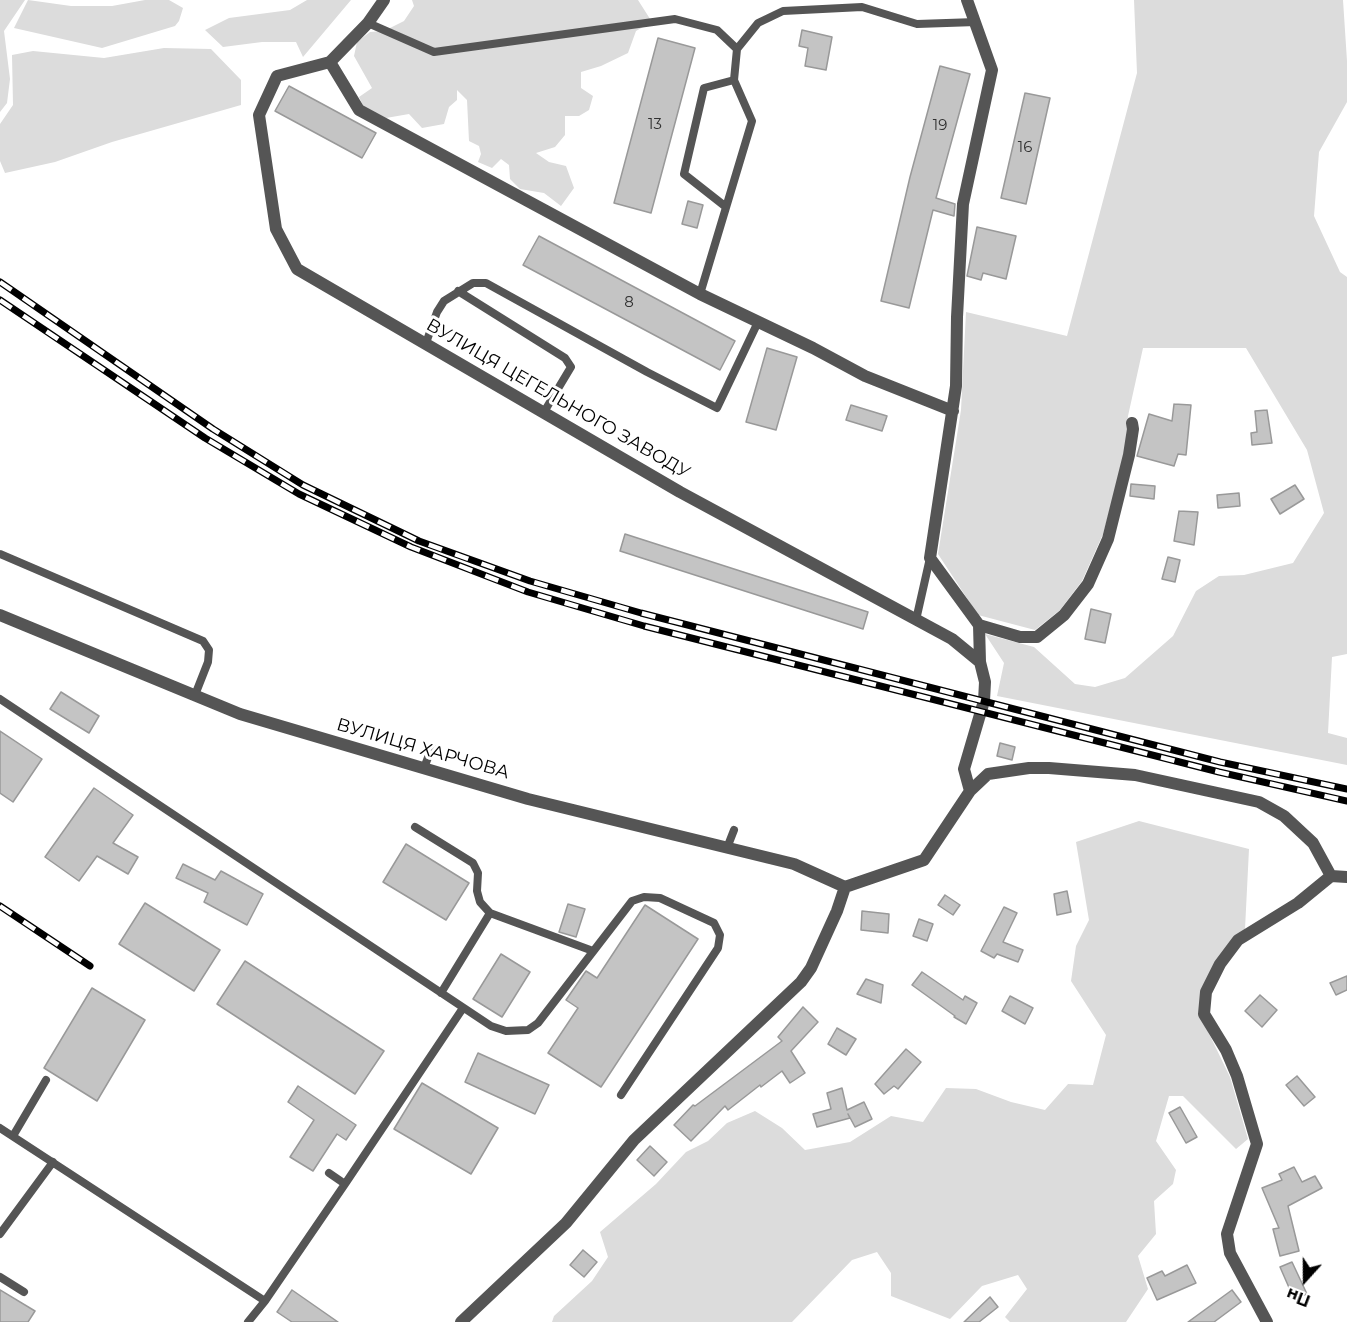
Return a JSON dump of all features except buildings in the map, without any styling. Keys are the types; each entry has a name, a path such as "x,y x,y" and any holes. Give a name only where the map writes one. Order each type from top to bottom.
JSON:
{"street":[{"path":"384,0 369,23 330,62 359,110 700,294 865,376 953,411"},
{"path":"967,0 992,70 963,204 953,411 930,558 979,625 980,662 986,682 984,700 964,769 970,791"},
{"name":"ВУЛИЦЯ ЦЕГЕЛЬНОГО ЗАВОДУ","path":"330,62 277,76 259,116 276,229 297,269 680,492 952,639 980,662"},
{"path":"979,625 1020,637 1037,637 1064,615 1088,584 1108,539 1129,455 1132,423"},
{"name":"ВУЛИЦЯ ХАРЧОВА","path":"0,615 240,714 528,799 794,864 845,887"},
{"path":"461,1322 566,1223 634,1140 801,982 811,968 837,911 845,887 924,860 970,791 988,774 1048,768 1135,776 1259,802 1284,816 1313,843 1331,876"},
{"path":"1268,1322 1230,1253 1227,1234 1257,1144 1237,1076 1226,1050 1204,1014 1206,992 1220,964 1238,940 1299,903 1331,876 1347,877"}],"lane":[{"path":"700,294 752,121 734,80 737,50 758,23 783,11 862,7 917,24 976,22"},
{"path":"369,23 434,52 675,19 717,30 737,50"},
{"path":"726,207 684,174 704,88 734,80"},
{"path":"426,343 437,312 444,301 472,283 486,283 717,408 758,322"},
{"path":"458,291 565,358 571,367 568,376 543,412"},
{"path":"0,554 203,641 209,650 208,662 195,695"},
{"path":"916,620 930,558"},
{"path":"0,699 491,1026 506,1031 528,1030 538,1023 632,901 644,897 660,898 714,923 720,935 718,948 621,1095"},
{"path":"424,768 432,747"},
{"path":"415,827 473,863 478,873 477,891 480,902 490,913 592,951"},
{"path":"727,848 734,830"},
{"path":"441,993 490,913"},
{"path":"248,1322 265,1301 464,1008"},
{"path":"13,1136 46,1080"},
{"path":"0,1128 265,1301"},
{"path":"0,1234 53,1162"},
{"path":"329,1173 345,1184"},
{"path":"0,1277 24,1292"}],"shaded area":[{"path":"0,0 25,0 4,31 10,79 7,103 0,112"},
{"path":"28,0 71,6 112,6 145,0 169,0 183,8 175,26 102,48 14,28"},
{"path":"307,0 351,0 303,57 296,42 262,42 223,47 205,30 229,18 290,10"},
{"path":"412,0 638,0 652,22 636,31 628,53 601,66 581,72 581,88 593,96 589,110 579,116 565,116 565,135 555,147 536,153 549,162 566,166 574,188 561,206 544,193 520,189 510,179 509,165 501,159 492,168 478,162 481,154 479,146 469,141 467,100 457,90 457,100 449,107 444,124 422,128 409,114 386,118 364,107 359,97 372,88 354,56 357,42 370,32 384,31 404,21 414,6"},
{"path":"1134,0 1343,0 1347,102 1319,152 1314,216 1340,272 1347,277 1347,654 1332,657 1328,733 1347,738 1347,765 997,696 1004,663 985,634 1034,647 1075,684 1095,687 1125,678 1173,636 1196,591 1219,576 1244,575 1293,563 1324,513 1307,450 1246,348 1143,348 1128,416 1125,454 1103,534 1082,581 1060,610 1035,630 978,615 938,554 961,410 966,312 1067,336 1137,73"},
{"path":"164,48 211,49 241,80 241,105 112,142 55,162 5,173 0,161 0,124 13,105 12,55 33,51 104,58"},
{"path":"1139,821 1249,849 1245,929 1199,1013 1230,1077 1248,1139 1236,1149 1183,1096 1169,1096 1156,1141 1176,1170 1173,1184 1154,1201 1156,1234 1138,1256 1148,1289 1126,1322 1010,1322 1005,1317 1027,1289 1018,1275 982,1286 950,1319 891,1296 891,1273 877,1252 852,1260 792,1322 552,1322 554,1316 592,1281 608,1257 600,1232 656,1184 686,1152 708,1141 727,1123 755,1111 782,1128 805,1150 850,1142 891,1116 923,1122 946,1088 976,1089 1011,1102 1045,1110 1068,1084 1093,1085 1106,1035 1071,981 1076,946 1089,920 1076,842"}],"railway":[{"path":"0,282 213,429 303,485 419,541 530,581 641,613 1220,762 1347,789"},
{"path":"0,300 205,438 299,494 411,547 528,592 644,626 1219,772 1347,801"},
{"path":"0,906 90,966"}]}
